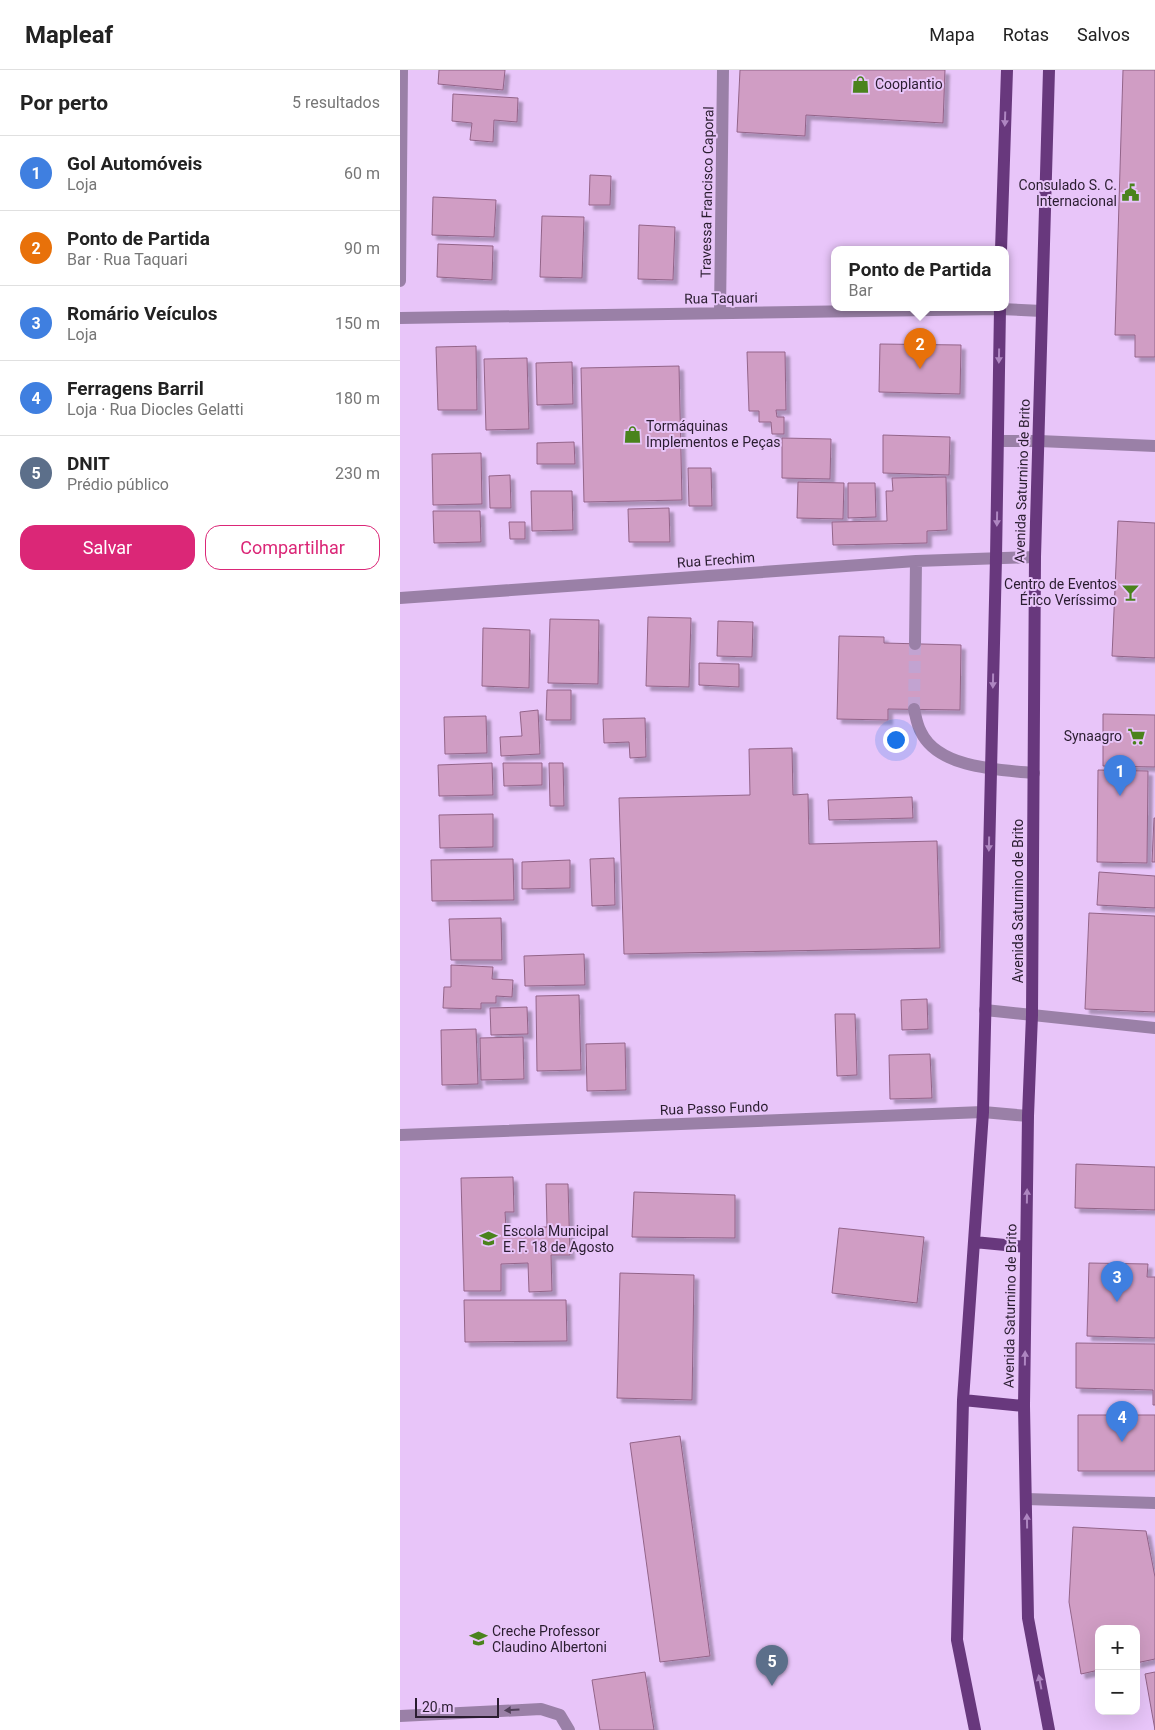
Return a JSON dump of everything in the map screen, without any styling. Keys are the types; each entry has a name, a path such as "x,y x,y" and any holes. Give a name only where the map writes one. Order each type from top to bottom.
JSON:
{"main road":[{"path":"1001,246 1007,70"},
{"name":"Avenida Saturnino de Brito","path":"1049,70 1035,557 1032,1015 1028,1116 1024,1406 1028,1618 1049,1730"},
{"name":"Avenida Saturnino de Brito","path":"975,1730 957,1640 963,1400 983,1112 1000,311"},
{"path":"974,1242 1026,1247"},
{"path":"963,1400 1024,1406"}],"street":[{"path":"400,280 402,70"},
{"name":"Travessa Francisco Caporal","path":"720,313 723,70"},
{"name":"Rua Taquari","path":"1009,309 1042,311"},
{"name":"Rua Taquari","path":"400,318 832,311"},
{"path":"998,441 1155,446"},
{"name":"Rua Erechim","path":"400,598 916,560 1035,557"},
{"path":"915,644 916,560"},
{"path":"914,709 921,732 932,747 951,759 991,770 1034,773"},
{"path":"985,1010 1155,1028"},
{"name":"Rua Passo Fundo","path":"400,1135 983,1112 1028,1116"},
{"path":"1026,1499 1155,1503"},
{"path":"400,1716 541,1709 560,1715 569,1730"}],"building":[{"path":"439,70 505,70 503,90 438,84"},
{"path":"740,70 945,70 943,123 806,115 805,136 737,132"},
{"path":"1123,70 1155,70 1155,357 1135,357 1135,335 1115,335"},
{"path":"453,94 518,98 517,122 494,120 493,142 470,140 472,123 452,121"},
{"path":"590,175 611,176 610,205 589,205"},
{"path":"433,197 496,200 494,237 432,235"},
{"path":"542,216 584,217 582,278 540,277"},
{"path":"639,225 675,227 673,280 638,279"},
{"path":"438,244 493,246 492,280 437,277"},
{"path":"880,344 961,345 960,394 879,392"},
{"path":"476,346 477,410 438,410 436,347"},
{"path":"747,352 785,352 786,410 776,410 777,417 784,417 784,434 772,434 771,422 759,422 759,411 749,411"},
{"path":"527,358 529,429 486,430 484,359"},
{"path":"572,362 573,404 537,405 536,363"},
{"name":"Tormáquinas Implementos e Peças","path":"679,366 682,500 584,502 581,368"},
{"path":"883,435 950,437 949,475 883,473"},
{"path":"782,438 831,439 830,479 782,478"},
{"path":"574,442 575,464 537,464 537,443"},
{"path":"481,453 482,504 433,505 432,454"},
{"path":"688,468 711,468 712,506 689,506"},
{"path":"510,475 511,508 490,508 489,476"},
{"path":"946,477 947,530 927,531 927,543 833,545 832,522 887,521 886,491 893,491 892,478"},
{"path":"798,482 844,483 843,519 797,518"},
{"path":"848,483 875,483 876,517 848,518"},
{"path":"531,491 572,491 573,530 532,531"},
{"path":"669,508 670,542 629,542 628,509"},
{"path":"433,511 480,511 481,542 434,543"},
{"path":"1118,521 1155,523 1155,658 1112,656"},
{"path":"509,522 525,522 525,539 510,539"},
{"path":"648,617 691,618 689,687 646,686"},
{"path":"550,619 599,620 598,684 548,683"},
{"path":"718,621 753,622 752,657 717,656"},
{"path":"483,628 530,630 529,688 482,686"},
{"path":"839,636 884,637 884,643 961,645 960,710 888,709 888,720 837,719"},
{"path":"699,663 739,664 739,687 699,685"},
{"path":"547,690 571,690 571,720 546,720"},
{"path":"538,710 540,754 501,756 500,737 522,736 520,712"},
{"path":"1103,714 1155,715 1155,767 1103,766"},
{"path":"486,716 487,753 445,754 444,717"},
{"path":"645,718 646,757 630,758 629,742 604,743 603,719"},
{"path":"792,748 793,795 808,794 809,844 937,841 940,948 624,954 619,798 750,795 749,749"},
{"path":"492,763 493,795 439,796 438,765"},
{"path":"503,763 542,763 542,785 504,786"},
{"path":"549,763 563,763 564,806 550,806"},
{"path":"1098,770 1148,771 1147,863 1097,862"},
{"path":"912,797 913,818 829,820 828,800"},
{"path":"493,814 493,847 440,848 439,815"},
{"path":"1154,818 1155,862 1152,862"},
{"path":"614,858 615,905 592,906 590,859"},
{"path":"513,859 514,900 432,901 431,860"},
{"path":"570,860 570,888 522,889 522,862"},
{"path":"1099,872 1155,876 1155,908 1097,905"},
{"path":"1089,913 1155,916 1155,1012 1085,1009"},
{"path":"501,918 502,960 451,960 449,919"},
{"path":"584,954 585,985 525,986 524,956"},
{"path":"451,965 493,967 492,979 513,980 512,997 496,996 496,1003 481,1003 481,1009 443,1008 444,987 451,987"},
{"path":"579,995 581,1070 537,1071 536,996"},
{"path":"927,999 928,1029 902,1030 901,1000"},
{"path":"527,1007 528,1034 491,1035 490,1008"},
{"path":"835,1014 855,1014 857,1075 837,1076"},
{"path":"476,1029 478,1084 442,1085 441,1030"},
{"path":"523,1037 524,1079 481,1080 480,1038"},
{"path":"625,1043 626,1090 587,1091 586,1044"},
{"path":"930,1054 932,1098 890,1099 889,1055"},
{"path":"1076,1164 1155,1167 1155,1210 1075,1208"},
{"path":"513,1177 514,1212 505,1212 506,1228 547,1227 546,1184 568,1184 570,1255 551,1255 552,1291 529,1292 528,1263 501,1264 501,1291 464,1291 461,1178"},
{"path":"634,1192 735,1195 735,1238 632,1237"},
{"path":"839,1228 924,1237 917,1303 832,1293"},
{"path":"1089,1263 1148,1264 1147,1277 1155,1277 1155,1338 1087,1336"},
{"path":"620,1273 694,1275 692,1400 617,1398"},
{"path":"464,1300 566,1300 567,1341 465,1342"},
{"path":"1076,1343 1155,1344 1155,1405 1153,1405 1153,1390 1076,1388"},
{"path":"1078,1415 1155,1415 1155,1471 1078,1471"},
{"path":"680,1436 710,1656 660,1662 630,1443"},
{"path":"1073,1527 1146,1531 1155,1577 1155,1659 1140,1662 1140,1625 1095,1625 1095,1671 1081,1674 1069,1602"},
{"path":"645,1672 654,1730 600,1730 592,1680"},
{"path":"1155,1672 1155,1730 1145,1674"}],"tunnel":[{"path":"914,709 915,644"}],"place":[{"name":"Cooplantio","path":"861,84"},
{"name":"Consulado S. C. Internacional","path":"1131,193"},
{"name":"Ponto de Partida","path":"920,369"},
{"name":"Tormáquinas Implementos e Peças","path":"632,434"},
{"name":"Centro de Eventos Érico Veríssimo","path":"1131,592"},
{"name":"Synaagro","path":"1136,736"},
{"name":"Gol Automóveis","path":"1120,796"},
{"name":"Escola Municipal E. F. 18 de Agosto","path":"489,1239"},
{"name":"Romário Veículos","path":"1117,1302"},
{"name":"Ferragens Barril","path":"1122,1442"},
{"name":"Creche Professor Claudino Albertoni","path":"478,1639"},
{"name":"DNIT","path":"772,1686"}]}
